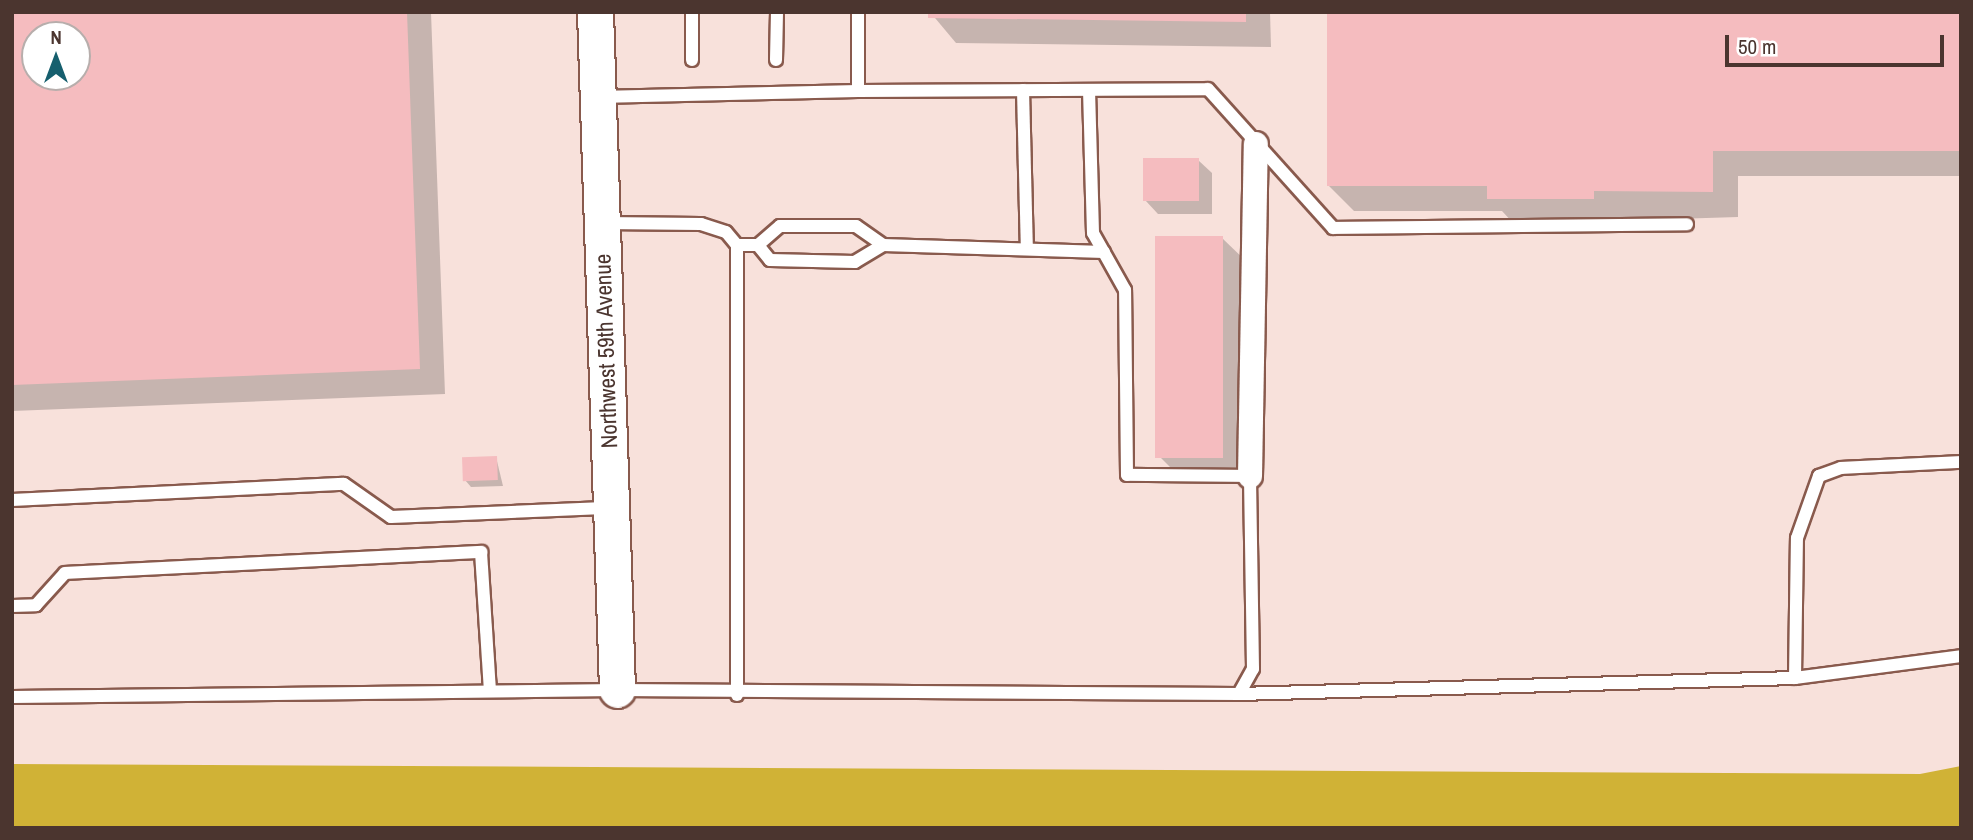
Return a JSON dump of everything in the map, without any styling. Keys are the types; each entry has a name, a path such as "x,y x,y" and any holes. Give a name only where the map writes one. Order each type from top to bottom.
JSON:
{"street":[{"name":"Northwest 59th Avenue","path":"595,12 617,690"},
{"path":"1250,476 1256,144"}],"lane":[{"path":"692,12 692,60"},
{"path":"776,60 777,12"},
{"path":"858,12 858,91"},
{"path":"598,97 858,91 1208,89 1333,228 1687,224"},
{"path":"1023,90 1027,249"},
{"path":"1090,90 1093,233 1125,290 1127,475 1250,476 1253,669 1240,694"},
{"path":"602,223 701,224 726,232 737,245 737,695"},
{"path":"737,245 758,245 780,226 856,226 883,245"},
{"path":"758,245 770,260 855,262 883,245 1104,252"},
{"path":"1796,678 1797,538 1819,476 1842,468 1961,462"},
{"path":"12,500 344,484 391,517 611,508"},
{"path":"12,606 36,604 65,573 481,552 490,691"},
{"path":"12,697 617,690 737,695 1240,694 1796,678 1961,656"}],"shaded area":[{"path":"12,764 1920,774 1961,766 1961,828 12,828"}],"building":[{"path":"12,12 407,12 420,369 12,385"},
{"path":"928,12 1246,12 1246,22 928,18"},
{"path":"1327,12 1961,12 1961,151 1713,151 1713,192 1594,191 1594,199 1487,199 1487,186 1327,186"},
{"path":"1143,158 1199,158 1199,201 1143,201"},
{"path":"1155,236 1223,236 1223,458 1155,458"},
{"path":"497,456 498,480 463,481 462,457"}]}
